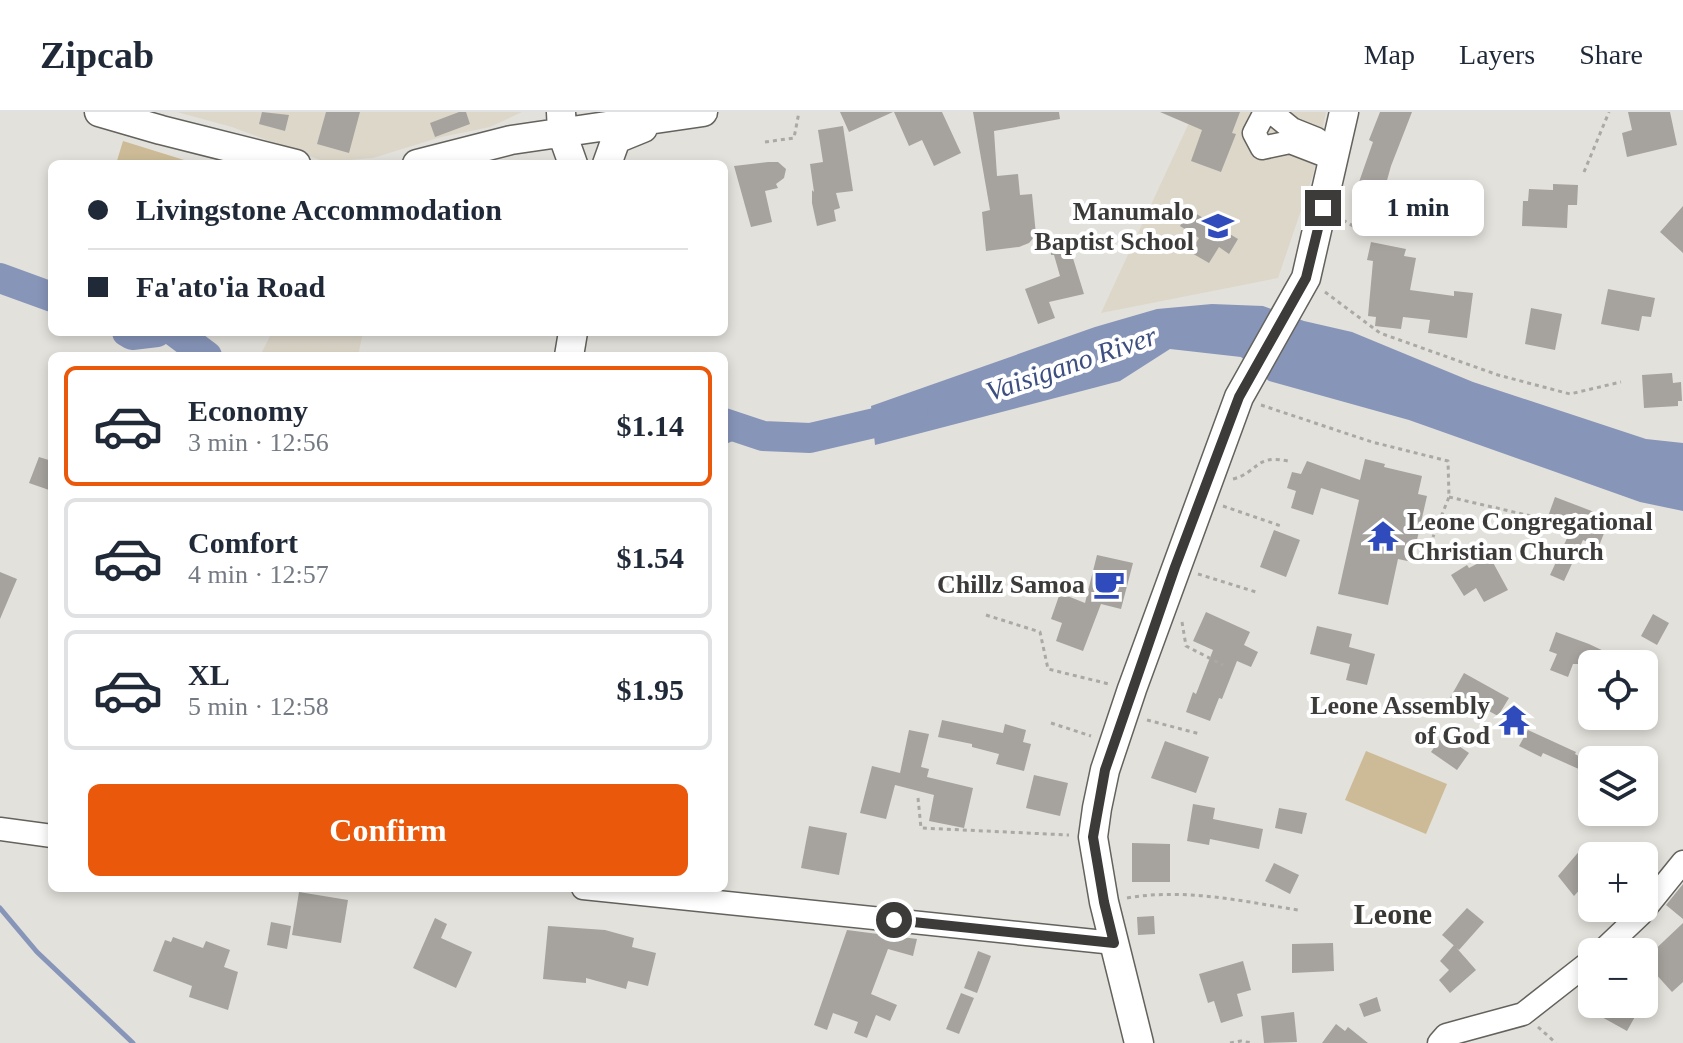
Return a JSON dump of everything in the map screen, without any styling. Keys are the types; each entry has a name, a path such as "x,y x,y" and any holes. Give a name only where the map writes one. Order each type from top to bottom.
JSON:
{"main road":[{"path":"99,112 280,160"},
{"path":"608,160 616,139 674,118 703,112"},
{"path":"1139,1043 1104,902 1093,837 1099,795 1175,567 1241,392 1304,283 1344,112"},
{"path":"433,160 511,140 562,122 674,118"},
{"path":"562,122 572,160"}],"street":[{"path":"1265,112 1254,133 1262,148 1290,142 1336,153"},
{"path":"1271,112 1292,129 1336,153"},
{"path":"0,829 48,835"},
{"path":"1616,938 1640,915 1683,862"},
{"path":"622,892 1114,943"},
{"path":"1443,1039 1523,1014 1578,971"}],"path":[{"path":"765,142 794,138 799,112"},
{"path":"1584,172 1609,112"},
{"path":"1304,283 1380,333 1498,375 1570,394 1621,382"},
{"path":"1241,392 1372,442 1448,461 1449,497 1433,537"},
{"path":"1205,487 1237,479 1262,461 1273,458 1288,461"},
{"path":"1205,487 1281,526"},
{"path":"1449,497 1531,516"},
{"path":"1175,567 1256,592"},
{"path":"1160,614 1182,622 1186,646 1223,665"},
{"path":"986,615 1040,632 1048,669 1200,734"},
{"path":"1051,723 1114,743"},
{"path":"918,798 921,828 1093,837"},
{"path":"1104,902 1150,894 1193,893 1298,910"},
{"path":"1523,1014 1556,1043"},
{"path":"1230,1043 1252,1043"}],"shaded area":[{"path":"177,112 522,112 490,127 441,137 373,158 349,160 320,160 232,127"},
{"name":"Manumalo Baptist School","path":"1194,112 1326,112 1313,175 1278,278 1101,313"},
{"path":"123,141 184,160 117,160"},
{"path":"270,336 362,336 359,352 262,352"},
{"path":"1366,751 1447,784 1426,834 1345,800"}],"water":[{"path":"1212,304 1263,306 1304,321 1352,332 1473,382 1646,439 1683,443 1683,511 1640,502 1409,420 1269,381 1241,357 1170,349 1120,381 875,445 871,406 1095,327 1157,309"}],"building":[{"path":"262,112 289,115 285,131 259,124"},
{"path":"326,112 360,112 349,153 317,144"},
{"path":"466,112 470,124 435,137 430,123"},
{"path":"840,112 893,112 849,132"},
{"path":"894,112 942,112 961,153 934,166 922,140 909,146"},
{"path":"973,112 1059,112 1060,119 994,131 997,176 1018,174 1020,195 1032,194 1036,235 1029,243 1019,247 986,251 982,212 990,210"},
{"path":"1160,112 1240,112 1232,133 1236,134 1221,172 1191,161 1202,130"},
{"path":"1380,112 1412,112 1384,191 1359,182 1373,142 1369,140"},
{"path":"1628,112 1670,112 1677,145 1627,157 1622,133 1632,130"},
{"path":"843,126 853,191 836,193 840,208 834,210 836,221 817,226 810,164 823,162 818,130"},
{"path":"778,162 786,169 784,178 776,184 778,188 765,191 772,222 751,227 734,166"},
{"path":"1553,184 1578,185 1577,205 1568,205 1567,228 1522,226 1523,201 1528,201 1529,189 1553,190"},
{"path":"1683,206 1683,253 1660,232"},
{"path":"1190,210 1238,239 1229,254 1219,247 1209,263 1190,252 1199,238 1180,226"},
{"path":"1051,236 1072,236 1072,255 1084,294 1049,302 1055,318 1038,324 1025,289 1060,276 1054,255 1051,255"},
{"path":"1371,242 1406,249 1404,256 1416,258 1410,290 1454,296 1454,291 1473,293 1467,338 1428,333 1430,320 1403,317 1401,329 1375,326 1376,317 1368,316 1373,261 1367,260"},
{"path":"1608,289 1655,298 1651,317 1642,316 1639,331 1601,324"},
{"path":"1531,308 1562,314 1555,350 1525,344"},
{"path":"1672,373 1673,383 1681,382 1682,401 1678,401 1678,406 1644,408 1642,375"},
{"path":"39,457 48,460 48,490 29,483"},
{"path":"1365,459 1422,476 1418,494 1427,496 1412,562 1398,559 1388,605 1338,594 1359,500 1321,488 1313,515 1291,508 1296,491 1287,488 1292,472 1301,474 1307,461 1360,480"},
{"path":"1555,497 1610,518 1599,546 1583,540 1564,581 1550,575 1569,534 1545,525"},
{"path":"1274,530 1300,540 1286,577 1260,567"},
{"path":"1097,555 1133,563 1121,609 1101,604 1083,651 1056,641 1062,623 1051,619 1060,593 1085,603"},
{"path":"1490,557 1508,590 1484,602 1476,588 1464,596 1451,575"},
{"path":"0,572 17,579 0,619"},
{"path":"1206,612 1250,632 1244,645 1258,652 1251,667 1237,661 1210,721 1186,712 1213,650 1193,641"},
{"path":"1653,614 1669,623 1657,645 1641,636"},
{"path":"1317,626 1352,634 1349,647 1375,654 1367,685 1346,680 1350,664 1310,654"},
{"path":"1556,632 1602,650 1578,650 1578,664 1573,664 1568,677 1550,670 1557,654 1549,651"},
{"path":"1464,673 1509,698 1498,716 1476,704 1469,717 1446,705"},
{"path":"942,720 1003,733 1005,724 1026,730 1023,742 1031,744 1024,771 996,764 999,754 938,737"},
{"path":"909,730 929,734 921,767 929,769 927,777 973,788 964,828 929,821 934,795 895,785 886,819 860,813 872,766 900,773"},
{"path":"1528,730 1576,752 1578,769 1543,753 1541,757 1519,746"},
{"path":"1443,735 1469,753 1457,770 1431,752"},
{"path":"1165,741 1209,757 1196,793 1151,778"},
{"path":"1034,775 1068,783 1060,816 1026,808"},
{"path":"1193,804 1215,808 1213,819 1263,829 1259,849 1210,839 1209,845 1187,841"},
{"path":"1279,808 1307,813 1302,834 1275,828"},
{"path":"809,826 847,833 839,875 801,868"},
{"path":"1132,843 1170,844 1170,882 1132,882"},
{"path":"1578,853 1578,892 1574,896 1558,876"},
{"path":"1274,863 1299,875 1290,894 1265,881"},
{"path":"1683,884 1683,919 1666,905"},
{"path":"299,892 348,900 341,943 292,935"},
{"path":"1467,908 1484,922 1459,950 1442,935"},
{"path":"1154,916 1155,934 1138,935 1137,917"},
{"path":"435,918 447,924 441,938 472,952 456,988 413,968"},
{"path":"271,922 291,926 287,949 267,945"},
{"path":"1683,923 1683,982 1672,992 1658,976 1658,947"},
{"path":"548,926 605,930 634,938 632,947 656,953 648,986 628,981 626,989 586,978 586,983 543,979"},
{"path":"847,930 917,939 913,956 888,949 871,994 897,1005 890,1021 876,1015 867,1038 854,1033 858,1022 833,1013 827,1030 814,1025"},
{"path":"173,937 203,948 206,941 230,950 224,967 238,972 228,1010 189,997 192,986 153,971 165,940 171,942"},
{"path":"1333,943 1334,971 1292,973 1292,944"},
{"path":"1454,945 1476,970 1450,993 1439,980 1449,970 1440,961"},
{"path":"978,951 991,956 977,993 964,988"},
{"path":"1243,961 1251,990 1237,994 1243,1016 1221,1023 1214,1001 1208,1003 1199,974"},
{"path":"961,993 974,998 959,1034 946,1029"},
{"path":"1377,997 1381,1011 1364,1017 1359,1004"},
{"path":"1294,1012 1297,1042 1264,1043 1261,1016"},
{"path":"1604,1018 1634,1018 1627,1031"},
{"path":"1336,1024 1345,1031 1348,1027 1368,1043 1322,1043"}],"waterway":[{"name":"Vaisigano River","path":"0,278 48,296"},
{"name":"Vaisigano River","path":"180,336 202,352"},
{"name":"Vaisigano River","path":"728,424 763,436 810,438 913,414"},
{"path":"728,433 739,428"},
{"path":"0,908 37,952 133,1043"}],"place":[{"name":"Manumalo Baptist School","path":"1218,226"},
{"name":"Leone Congregational Christian Church","path":"1383,536"},
{"name":"Chillz Samoa","path":"1109,584"},
{"name":"Leone Assembly of God","path":"1514,720"}],"district":[{"name":"Leone","path":"1393,914"}],"route":[{"path":"894,920 1114,943 1093,837 1105,770 1175,567 1239,397 1306,278 1323,208"}]}
